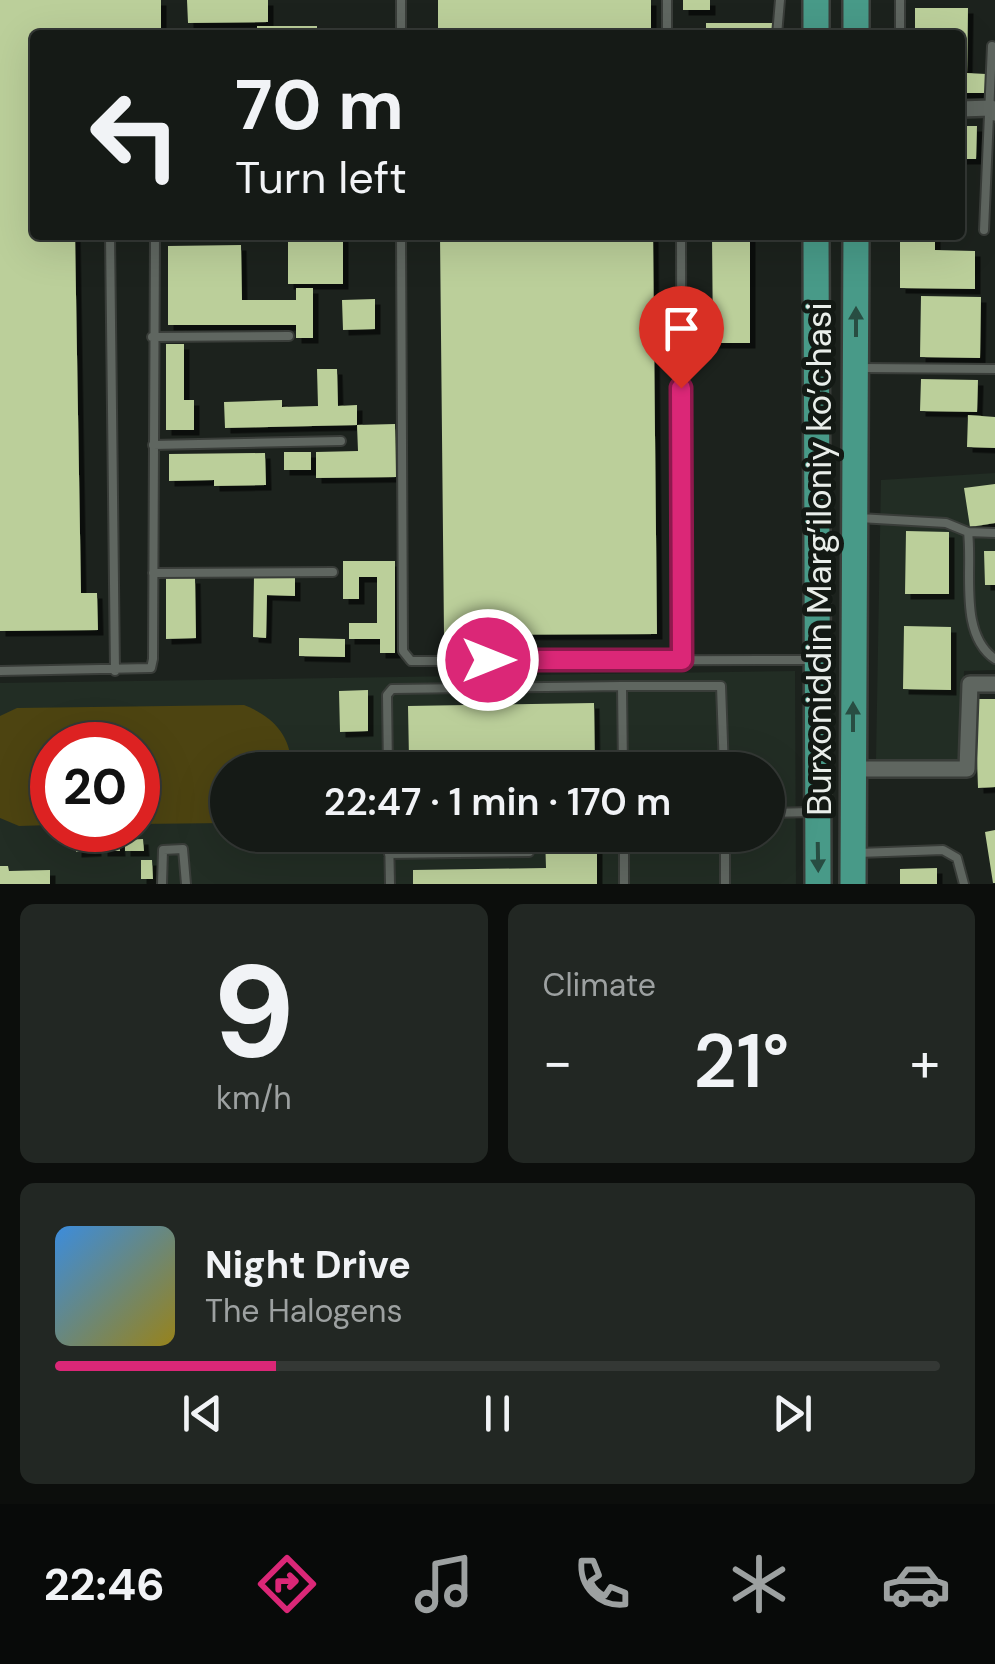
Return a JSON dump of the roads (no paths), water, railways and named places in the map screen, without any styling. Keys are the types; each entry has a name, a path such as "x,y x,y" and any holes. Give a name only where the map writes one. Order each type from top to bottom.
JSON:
{"main road":[{"path":"816,0 816,30"},
{"path":"856,0 856,30"},
{"name":"Burxoniddin Marg’iloniy ko’chasi","path":"816,240 818,884"},
{"name":"Burxoniddin Marg’iloniy ko’chasi","path":"854,884 856,240"}],"street":[{"path":"965,109 993,110"},
{"path":"852,769 968,769 970,684 995,684"}],"lane":[{"path":"401,0 401,30"},
{"path":"667,0 667,30"},
{"path":"778,30 780,0"},
{"path":"900,0 900,30"},
{"path":"984,230 993,110 992,46"},
{"path":"110,240 115,671"},
{"path":"0,671 150,668 154,240"},
{"path":"401,240 406,658 816,660"},
{"path":"680,240 682,660"},
{"path":"152,337 289,336"},
{"path":"855,368 995,369"},
{"path":"153,445 341,440"},
{"path":"854,518 946,523 968,532 995,533"},
{"path":"968,532 974,624 982,644 995,659"},
{"path":"153,574 334,572"},
{"path":"388,752 387,695 392,690 622,686 721,686 723,752"},
{"path":"622,686 622,752"},
{"path":"785,813 817,812"},
{"path":"162,884 163,850 183,849 186,884"},
{"path":"853,854 943,850 957,858 964,884"},
{"path":"390,884 390,854 530,852"},
{"path":"624,852 624,884"},
{"path":"725,852 725,884"}]}
